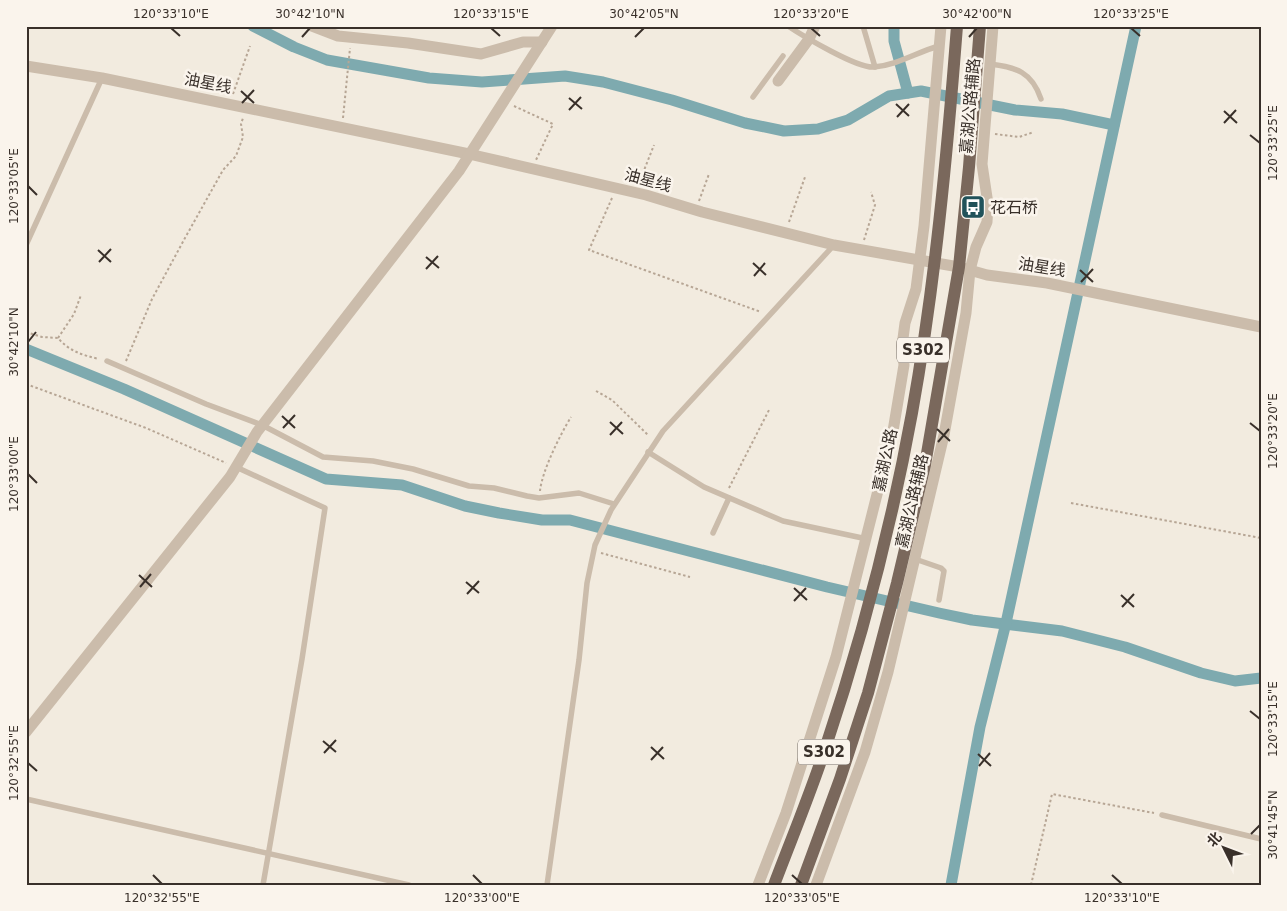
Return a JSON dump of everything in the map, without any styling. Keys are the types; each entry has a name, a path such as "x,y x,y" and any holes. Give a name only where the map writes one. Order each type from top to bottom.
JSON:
{"main road":[{"name":"嘉湖公路","path":"774,885 823,753 865,616 911,416 935,263 957,26"},
{"name":"S302","path":"801,885 854,737 886,623 903,585 964,269 972,121 980,26"}],"street":[{"path":"312,26 338,36 408,43 481,54 522,42 542,42"},
{"path":"26,732 238,464 259,428 460,171 469,154 506,100 552,26"},
{"path":"778,75 809,39 815,26"},
{"name":"嘉湖公路辅路","path":"758,885 804,761 848,615 893,431 904,365 902,346 905,323 916,289 920,260 936,114 942,26"},
{"name":"嘉湖公路辅路","path":"816,885 865,752 900,625 903,585 915,559 954,385 966,313 964,269 987,222 988,204 982,176 992,26"},
{"name":"油星线","path":"26,66 102,78 469,154 617,188 834,245 920,260 987,275 1055,285 1261,328"}],"lane":[{"path":"788,26 809,39 856,62 875,67 908,58 923,50 940,45"},
{"path":"863,26 875,67"},
{"path":"754,97 778,75 783,56"},
{"path":"990,69 1015,68 1021,71 1038,90 1041,99"},
{"path":"26,245 102,78"},
{"path":"547,885 579,660 587,583 594,548 612,507 663,430 834,245"},
{"path":"107,361 323,457 381,462 413,469 469,486 539,498 579,493 612,507"},
{"path":"648,452 704,487 783,521 867,540"},
{"path":"238,464 325,508 302,659 263,885"},
{"path":"713,533 727,497"},
{"path":"915,559 941,568 944,571 939,600"},
{"path":"26,798 409,885"},
{"path":"1162,814 1261,839"}],"path":[{"path":"230,104 250,46"},
{"path":"342,127 349,52"},
{"path":"506,100 553,124 532,168"},
{"path":"123,368 152,299 223,170 236,156 243,137 241,124 246,107"},
{"path":"986,130 1019,136 1034,132"},
{"path":"636,193 654,145"},
{"path":"696,210 709,174"},
{"path":"785,233 805,177"},
{"path":"617,188 588,250 761,312 766,318"},
{"path":"861,250 875,205 871,192"},
{"path":"58,338 74,314 80,295"},
{"path":"26,332 42,337 58,338 66,347 80,354 107,361"},
{"path":"26,384 238,464"},
{"path":"596,391 612,400 655,442"},
{"path":"727,497 769,410"},
{"path":"539,498 545,472 571,418"},
{"path":"1071,503 1261,538"},
{"path":"594,548 686,574 690,577"},
{"path":"1031,885 1052,794 1162,814"}],"waterway":[{"path":"253,26 294,47 327,60 429,78 482,82 565,76 603,82 672,100 745,123 784,131 818,129 848,120 889,96 921,91 1015,110 1062,114 1114,125"},
{"path":"894,26 894,41 908,93"},
{"path":"951,885 980,727 1006,623 1136,26"},
{"path":"26,349 124,389 326,479 402,485 465,506 542,520 570,520 827,587 939,613 972,620 1062,631 1125,647 1201,673 1235,681 1261,678"}],"place":[{"name":"花石桥","path":"973,207"}]}
